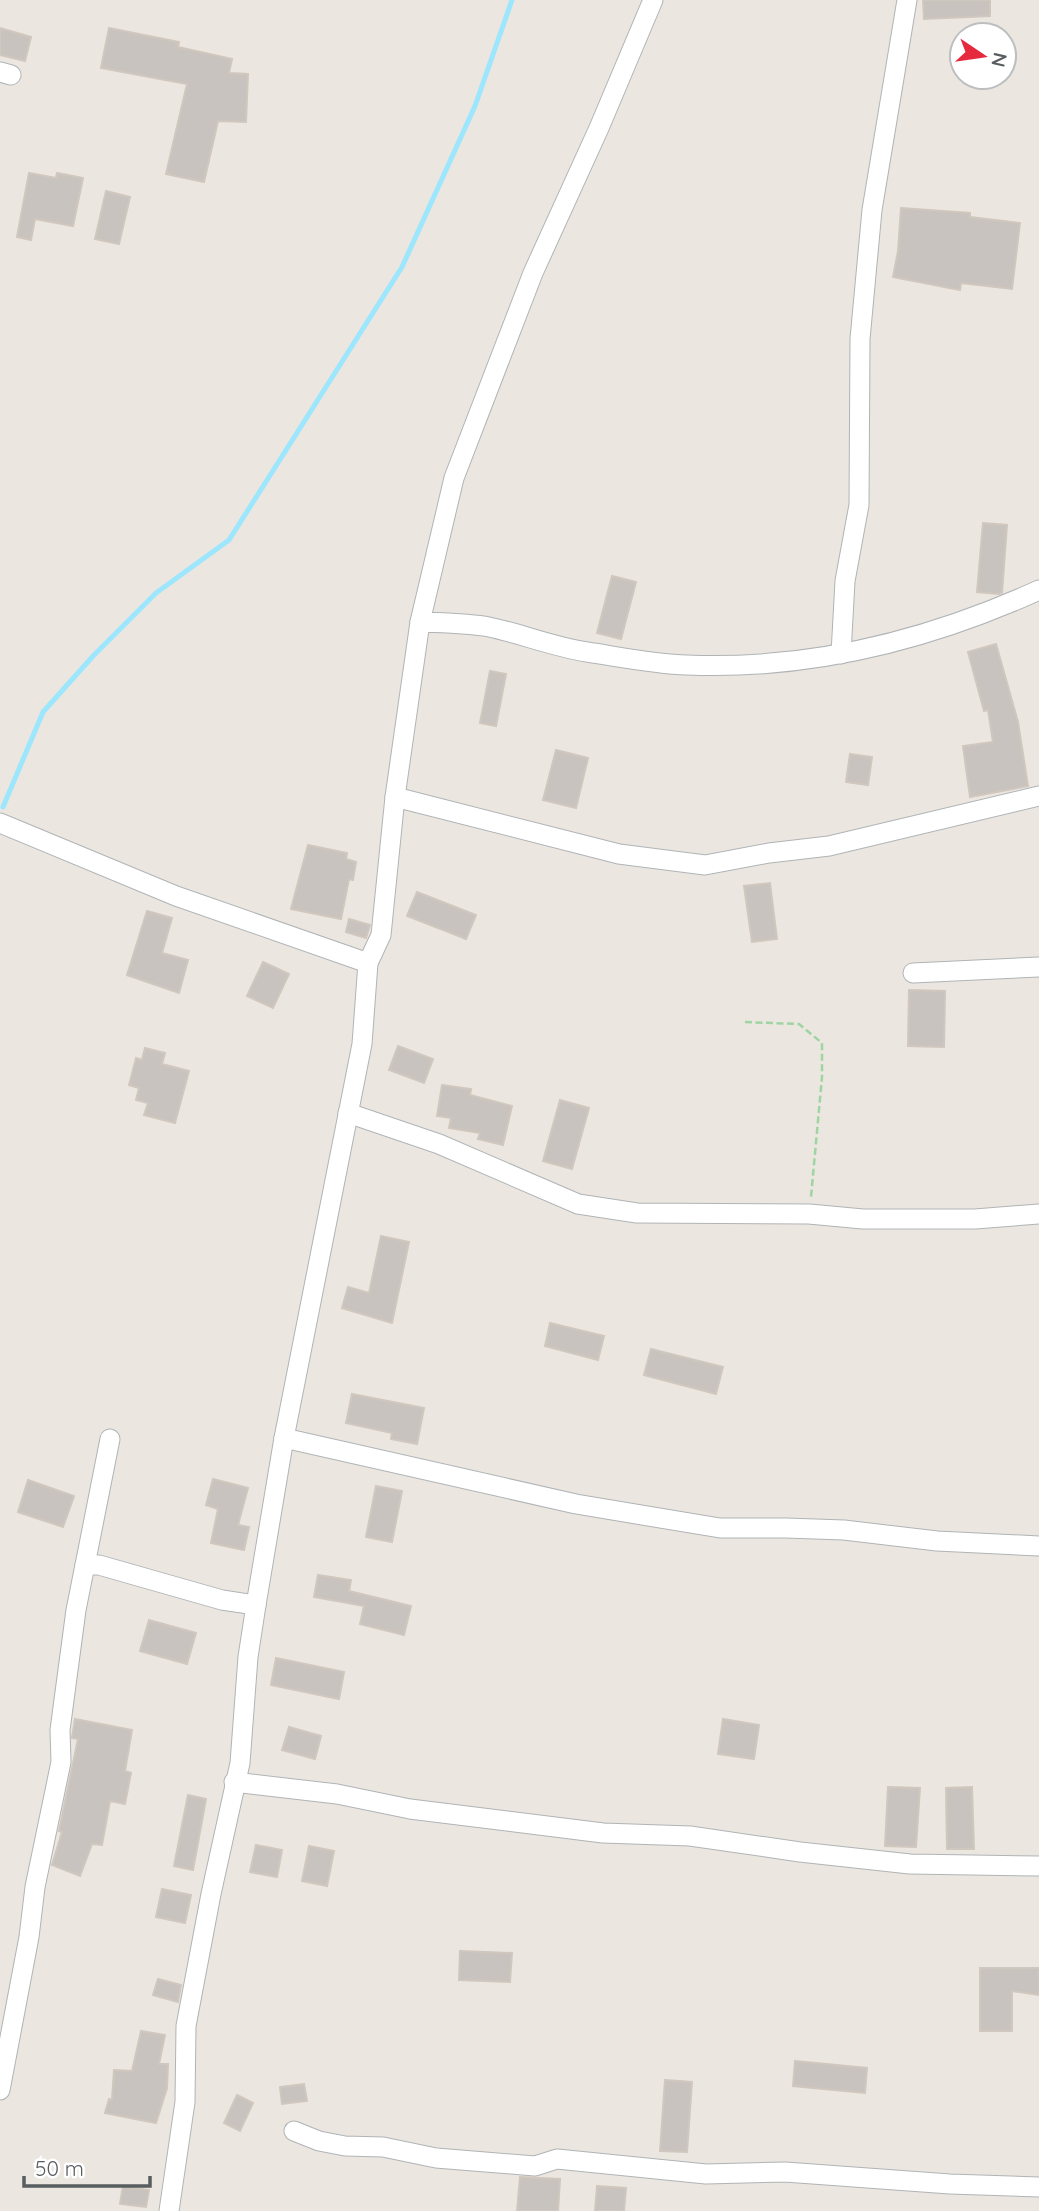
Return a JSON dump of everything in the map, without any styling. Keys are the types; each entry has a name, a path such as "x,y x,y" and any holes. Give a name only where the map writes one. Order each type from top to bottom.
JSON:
{"street":[{"path":"169,2211 185,2102 186,2026 240,1763 248,1657 256,1605 284,1438 362,1044 368,963 381,935 395,797 420,622 454,478 533,273 653,0"},
{"path":"841,654 845,581 859,505 860,339 872,210 907,0"},
{"path":"420,622 486,627 584,652 687,665 782,663 901,641 996,610 1039,590"},
{"path":"395,797 619,854 705,865 769,853 829,846 1039,796"},
{"path":"0,823 176,897 368,963"},
{"path":"913,973 1039,967"},
{"path":"348,1113 439,1144 578,1204 637,1213 808,1214 863,1219 975,1219 1039,1214"},
{"path":"284,1438 576,1504 720,1528 844,1530 937,1541 1039,1546"},
{"path":"0,2090 29,1937 35,1887 61,1762 60,1730 76,1610 110,1439"},
{"path":"85,1565 99,1565 222,1600 256,1605"},
{"path":"234,1782 337,1794 410,1809 603,1833 690,1836 910,1864 1039,1866"},
{"path":"295,2131 319,2141 345,2146 383,2147 436,2158 535,2166 557,2159 614,2163 706,2175 785,2172 950,2184 1039,2187"}],"path":[{"path":"745,1023 799,1024 822,1043 822,1077 808,1214"}],"building":[{"path":"923,0 990,0 990,16 924,19"},
{"path":"0,28 31,37 25,61 0,55"},
{"path":"109,28 179,42 178,47 232,59 229,73 248,74 246,122 218,121 204,182 166,174 187,84 101,68"},
{"path":"29,173 56,178 57,173 83,178 73,226 35,219 31,240 17,237"},
{"path":"106,191 130,197 119,244 95,239"},
{"path":"901,208 970,213 970,217 1020,223 1012,289 961,283 960,290 893,277"},
{"path":"983,523 1007,525 1002,593 999,594 977,592"},
{"path":"612,576 636,582 621,639 597,633"},
{"path":"996,644 1018,722 1028,786 970,797 963,746 993,742 988,710 984,711 968,652"},
{"path":"490,671 506,674 496,726 480,723"},
{"path":"556,750 588,758 576,808 543,800"},
{"path":"850,754 872,757 868,785 846,782"},
{"path":"308,845 347,853 346,859 356,862 353,880 349,879 341,919 291,909"},
{"path":"770,883 777,939 752,942 744,886"},
{"path":"417,892 476,915 466,939 407,916"},
{"path":"147,911 172,918 162,953 188,960 179,993 127,975"},
{"path":"349,919 370,925 366,938 346,932"},
{"path":"263,962 289,974 273,1008 247,996"},
{"path":"909,990 945,991 944,1047 908,1046"},
{"path":"398,1046 433,1059 424,1083 389,1070"},
{"path":"145,1048 165,1053 162,1064 189,1071 175,1123 144,1115 148,1103 136,1100 139,1088 129,1085 136,1058 142,1060"},
{"path":"442,1085 471,1089 470,1095 512,1106 503,1145 478,1139 480,1133 449,1128 451,1118 437,1116"},
{"path":"560,1100 589,1108 572,1169 543,1161"},
{"path":"381,1236 409,1242 392,1323 342,1308 348,1287 369,1293"},
{"path":"550,1323 604,1336 598,1360 545,1346"},
{"path":"651,1349 723,1367 716,1394 644,1375"},
{"path":"352,1394 424,1408 417,1444 391,1439 392,1433 346,1423"},
{"path":"213,1479 248,1488 238,1525 249,1527 244,1550 211,1543 218,1509 206,1505"},
{"path":"28,1480 74,1496 63,1527 18,1512"},
{"path":"376,1486 402,1491 392,1542 366,1537"},
{"path":"318,1575 351,1580 349,1591 411,1606 404,1635 360,1624 364,1606 314,1597"},
{"path":"149,1620 196,1633 187,1664 140,1651"},
{"path":"276,1658 344,1672 339,1699 271,1685"},
{"path":"75,1719 132,1730 125,1771 131,1773 125,1804 110,1801 102,1845 92,1844 80,1876 52,1865 62,1832 59,1831 78,1739 72,1738"},
{"path":"723,1719 759,1725 754,1759 718,1754"},
{"path":"289,1727 321,1736 315,1759 282,1750"},
{"path":"888,1787 920,1788 916,1847 885,1846"},
{"path":"972,1787 974,1849 947,1849 946,1788"},
{"path":"188,1795 206,1799 193,1870 174,1866"},
{"path":"256,1845 282,1850 277,1877 250,1872"},
{"path":"309,1846 334,1851 327,1886 302,1881"},
{"path":"162,1889 191,1895 185,1923 156,1917"},
{"path":"460,1951 512,1953 510,1982 459,1980"},
{"path":"980,1968 1039,1968 1039,1995 1012,1991 1012,2031 980,2031"},
{"path":"158,1979 181,1985 178,2002 153,1995"},
{"path":"141,2031 165,2035 159,2064 168,2064 167,2088 156,2123 105,2113 109,2099 112,2100 114,2070 132,2071"},
{"path":"795,2061 867,2068 865,2093 793,2086"},
{"path":"665,2080 692,2082 687,2152 660,2151"},
{"path":"304,2084 307,2101 282,2104 280,2087"},
{"path":"237,2095 253,2103 240,2131 224,2123"},
{"path":"520,2177 560,2179 558,2211 517,2211"},
{"path":"123,2186 149,2190 146,2207 120,2204"},
{"path":"597,2186 626,2188 624,2211 595,2211"}],"waterway":[{"path":"3,807 43,712 94,655 156,593 229,540 402,267 475,106 512,0"}]}
